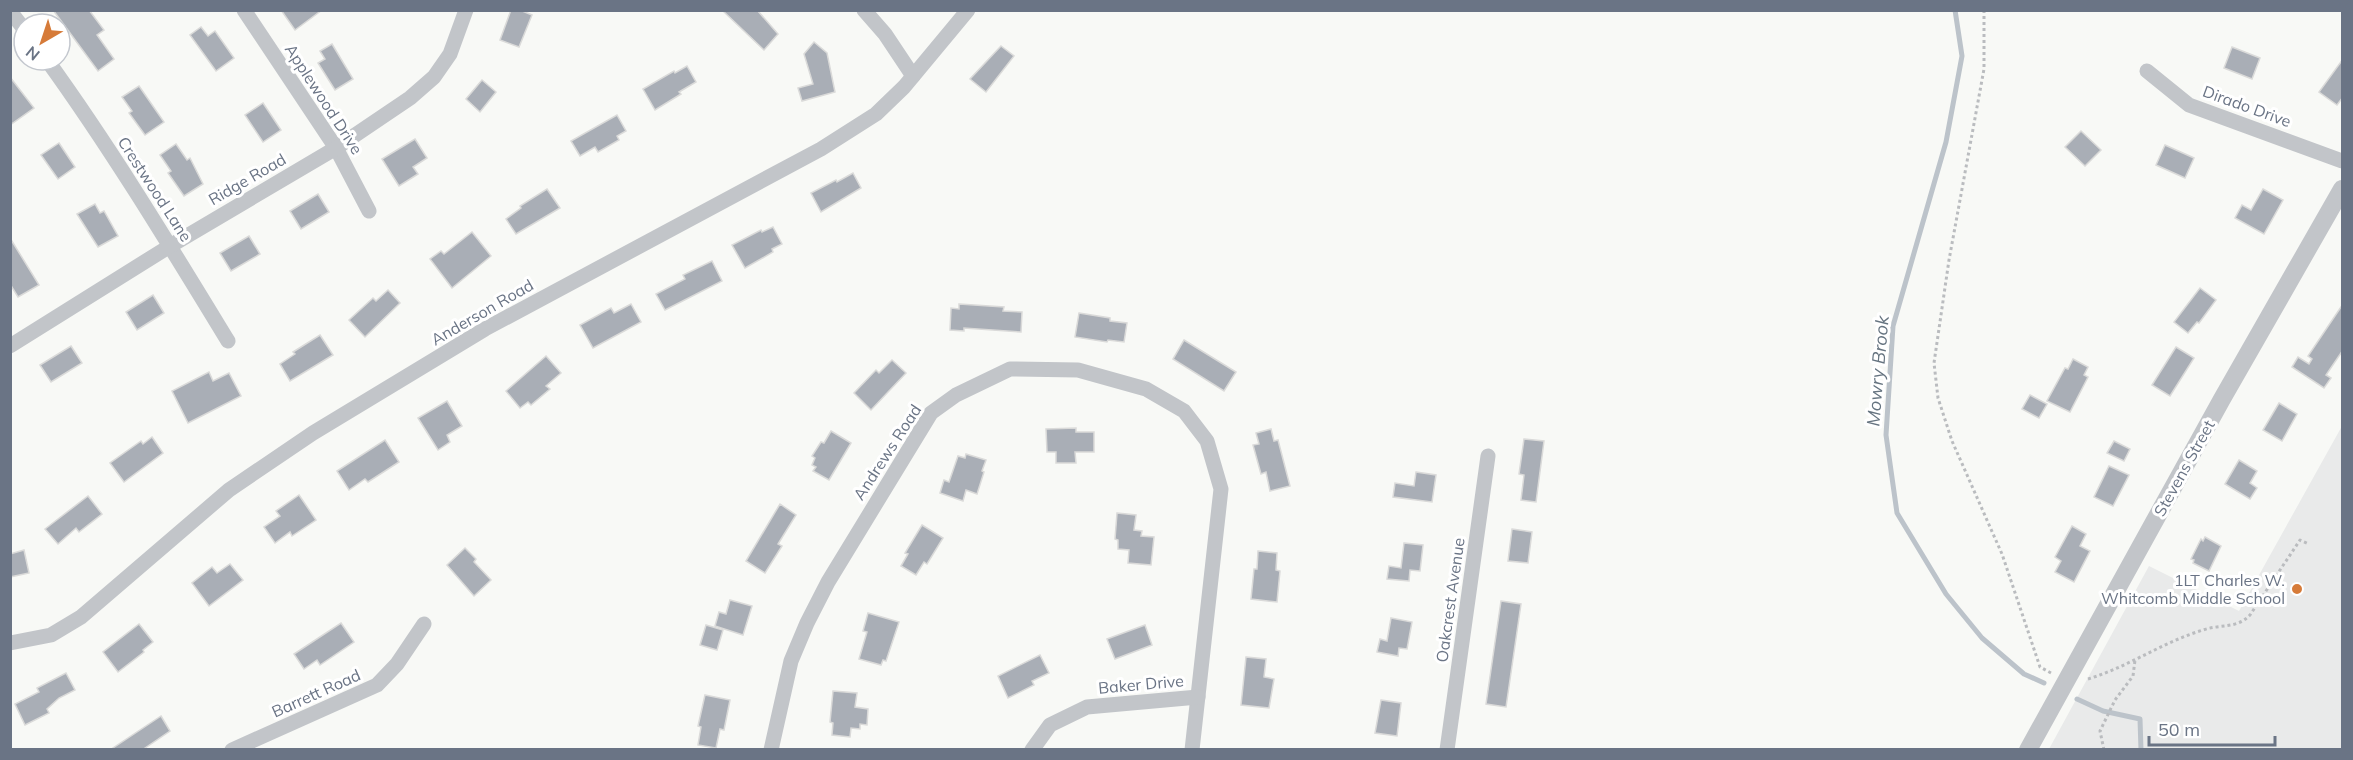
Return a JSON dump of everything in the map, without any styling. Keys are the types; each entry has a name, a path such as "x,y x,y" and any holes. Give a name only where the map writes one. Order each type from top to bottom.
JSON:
{"street":[{"name":"Applewood Drive","path":"244,10 336,148 369,211"},
{"path":"864,10 885,34 914,76"},
{"name":"Anderson Road","path":"10,643 51,635 81,617 229,490 312,433 485,329 821,149 876,114 914,76 968,10"},
{"name":"Ridge Road","path":"12,340 336,148 410,98 434,77 450,54 463,14"},
{"name":"Crestwood Lane","path":"55,72 78,103 170,246 228,342"},
{"name":"Dirado Drive","path":"2147,72 2189,105 2343,161"},
{"name":"Stevens Street","path":"2028,750 2217,409 2343,189"},
{"name":"Andrews Road","path":"771,750 791,661 807,623 828,582 931,413 957,395 1010,369 1078,370 1146,389 1184,411 1207,441 1221,489 1192,750"},
{"name":"Oakcrest Avenue","path":"1448,750 1488,456"},
{"name":"Barrett Road","path":"232,750 377,685 397,664 424,624"},
{"name":"Baker Drive","path":"1032,750 1050,725 1087,707 1198,697"}],"path":[{"path":"1984,10 1984,69 1949,260 1934,363 1938,398 1967,478 2002,554 2040,667 2050,675 2053,669"},
{"path":"2082,681 2135,660 2183,637 2205,629 2243,622 2300,540 2309,544"},
{"path":"2104,750 2100,731 2115,700 2133,676 2135,660"}],"shaded area":[{"name":"1LT Charles W. Whitcomb Middle School","path":"2342,426 2342,749 2049,749 2149,566 2239,611"}],"building":[{"path":"53,10 89,10 104,30 97,35 114,59 98,71 72,36 72,12 54,12"},
{"path":"281,10 322,10 295,30"},
{"path":"511,10 520,10 532,15 519,47 500,40"},
{"path":"722,10 757,10 778,34 764,50"},
{"path":"201,27 208,36 215,31 234,58 216,71 190,35"},
{"path":"814,42 827,53 835,92 802,101 798,88 813,84 804,54"},
{"path":"332,44 353,79 335,90 318,63 325,59 320,51"},
{"path":"1001,46 1014,56 986,92 970,79"},
{"path":"2232,47 2260,58 2252,79 2224,68"},
{"path":"2343,59 2343,97 2337,105 2319,92"},
{"path":"687,66 696,82 655,110 643,89"},
{"path":"10,77 34,108 10,125"},
{"path":"482,80 496,92 480,112 466,99"},
{"path":"139,86 164,122 145,135 129,113 132,111 122,97"},
{"path":"263,103 281,130 263,142 245,115"},
{"path":"617,115 626,131 617,136 619,140 598,152 595,147 580,156 571,141"},
{"path":"2081,131 2101,150 2085,166 2065,147"},
{"path":"415,139 427,158 413,167 418,174 399,186 382,159"},
{"path":"59,143 75,167 58,179 41,155"},
{"path":"176,144 187,160 190,158 203,184 184,196 168,173 171,171 160,155"},
{"path":"2165,145 2194,158 2185,178 2156,165"},
{"path":"853,173 861,188 821,212 811,193"},
{"path":"547,189 560,208 516,234 506,219 521,208 520,206"},
{"path":"2263,189 2283,200 2264,234 2235,218 2242,205 2251,210"},
{"path":"318,194 329,212 301,229 290,211"},
{"path":"95,204 100,213 104,211 118,236 98,247 77,214"},
{"path":"773,227 782,244 772,249 773,252 745,268 732,245 761,230 762,232"},
{"path":"472,232 491,256 452,288 430,259 441,251 444,254"},
{"path":"249,236 260,254 231,271 220,253"},
{"path":"10,238 39,285 18,297 10,284"},
{"path":"712,261 722,281 665,310 656,294 685,279 683,275"},
{"path":"2200,288 2216,300 2199,323 2197,322 2188,333 2174,322"},
{"path":"388,290 400,303 365,337 349,320 373,298 376,301"},
{"path":"153,295 164,313 137,330 126,312"},
{"path":"631,304 641,322 593,348 580,325 611,308 614,313"},
{"path":"959,304 1004,307 1003,311 1022,312 1021,332 964,328 964,331 950,330 951,308 959,309"},
{"path":"2343,304 2343,350 2326,375 2331,378 2324,388 2292,367 2298,357 2309,364 2312,359 2308,356"},
{"path":"1079,313 1127,323 1124,342 1075,337"},
{"path":"320,335 333,355 290,381 280,364 295,354 293,352"},
{"path":"1184,340 1236,372 1224,391 1173,359"},
{"path":"71,346 82,363 51,382 40,365"},
{"path":"2176,347 2194,358 2170,396 2152,385"},
{"path":"546,356 561,373 546,386 550,389 531,405 528,402 520,408 506,391"},
{"path":"2073,359 2088,367 2084,375 2088,377 2070,412 2047,401 2065,368 2068,369"},
{"path":"892,360 906,373 871,410 854,393 876,370 879,373"},
{"path":"209,372 213,381 229,373 241,396 188,423 172,391"},
{"path":"2030,395 2047,404 2039,418 2022,409"},
{"path":"447,401 462,426 447,435 450,442 438,450 418,418"},
{"path":"2279,403 2297,414 2282,441 2263,430"},
{"path":"1076,428 1076,432 1094,432 1094,452 1075,452 1076,463 1056,463 1056,452 1047,452 1046,429"},
{"path":"1271,429 1274,441 1278,440 1290,486 1270,491 1266,472 1261,474 1253,445 1259,444 1256,433"},
{"path":"831,431 851,443 829,480 813,471 816,467 812,465 815,458 812,456"},
{"path":"152,437 163,453 124,482 110,463 141,441 143,444"},
{"path":"1524,439 1544,441 1536,502 1521,500 1524,475 1519,474"},
{"path":"385,440 399,462 368,482 365,479 349,490 337,471"},
{"path":"2114,441 2130,449 2124,461 2107,453"},
{"path":"966,454 986,460 977,494 966,490 963,501 940,493 944,480 949,482 958,456 965,458"},
{"path":"2239,460 2257,471 2250,483 2257,488 2250,499 2225,484"},
{"path":"2109,466 2129,475 2113,506 2094,497"},
{"path":"1416,472 1436,475 1432,502 1393,497 1395,483 1414,486"},
{"path":"299,495 316,520 292,536 290,532 275,543 264,527 280,516 276,511"},
{"path":"88,496 102,514 79,532 76,528 58,544 45,529"},
{"path":"780,504 796,515 778,544 782,546 765,573 746,561"},
{"path":"1117,513 1136,515 1134,530 1142,531 1141,536 1154,537 1151,565 1128,563 1129,550 1118,549 1118,540 1115,539"},
{"path":"922,525 943,538 927,564 924,562 916,575 901,566 908,554 905,553"},
{"path":"2072,526 2086,534 2080,546 2090,551 2074,582 2055,572 2061,561 2055,557"},
{"path":"1512,529 1532,532 1528,563 1508,561"},
{"path":"2205,537 2221,546 2209,571 2193,563 2194,560 2191,559 2201,539 2203,541"},
{"path":"1404,543 1423,545 1420,571 1410,570 1409,581 1387,579 1389,566 1401,568"},
{"path":"465,548 476,559 474,562 491,580 474,596 447,565"},
{"path":"24,550 29,573 10,577 10,554"},
{"path":"1258,551 1277,553 1276,570 1280,571 1277,602 1251,599"},
{"path":"230,564 243,580 209,606 192,583 212,567 217,573"},
{"path":"730,600 752,606 743,635 715,626 719,612 726,614"},
{"path":"1501,601 1521,604 1506,707 1486,704"},
{"path":"868,613 899,622 886,661 883,660 881,665 859,659 867,632 863,631"},
{"path":"1391,618 1412,622 1407,649 1399,648 1398,656 1377,652 1380,639 1387,641"},
{"path":"341,623 354,642 320,665 317,660 304,669 294,654"},
{"path":"139,624 153,642 118,672 103,652"},
{"path":"706,625 723,630 717,650 700,645"},
{"path":"1145,625 1152,645 1115,659 1107,639"},
{"path":"1040,655 1049,673 1032,681 1034,685 1008,698 998,676"},
{"path":"1246,657 1266,659 1264,677 1274,679 1269,708 1241,705"},
{"path":"66,673 75,690 59,698 47,709 49,713 25,725 15,704 39,692 37,688"},
{"path":"833,691 857,693 855,707 868,709 867,725 860,724 860,729 851,728 850,737 832,735 833,723 830,722"},
{"path":"705,695 730,700 724,730 720,729 716,748 698,745 701,727 698,726"},
{"path":"1381,700 1401,703 1397,736 1375,733"},
{"path":"161,716 170,731 142,750 110,750"}],"waterway":[{"name":"Mowry Brook","path":"1955,10 1962,56 1946,142 1893,326 1886,435 1897,513 1946,594 1982,638 2024,674 2044,683"},
{"name":"Mowry Brook","path":"2077,699 2103,711 2140,719 2141,750"}],"place":[{"name":"1LT Charles W. Whitcomb Middle School","path":"2297,589"}]}
